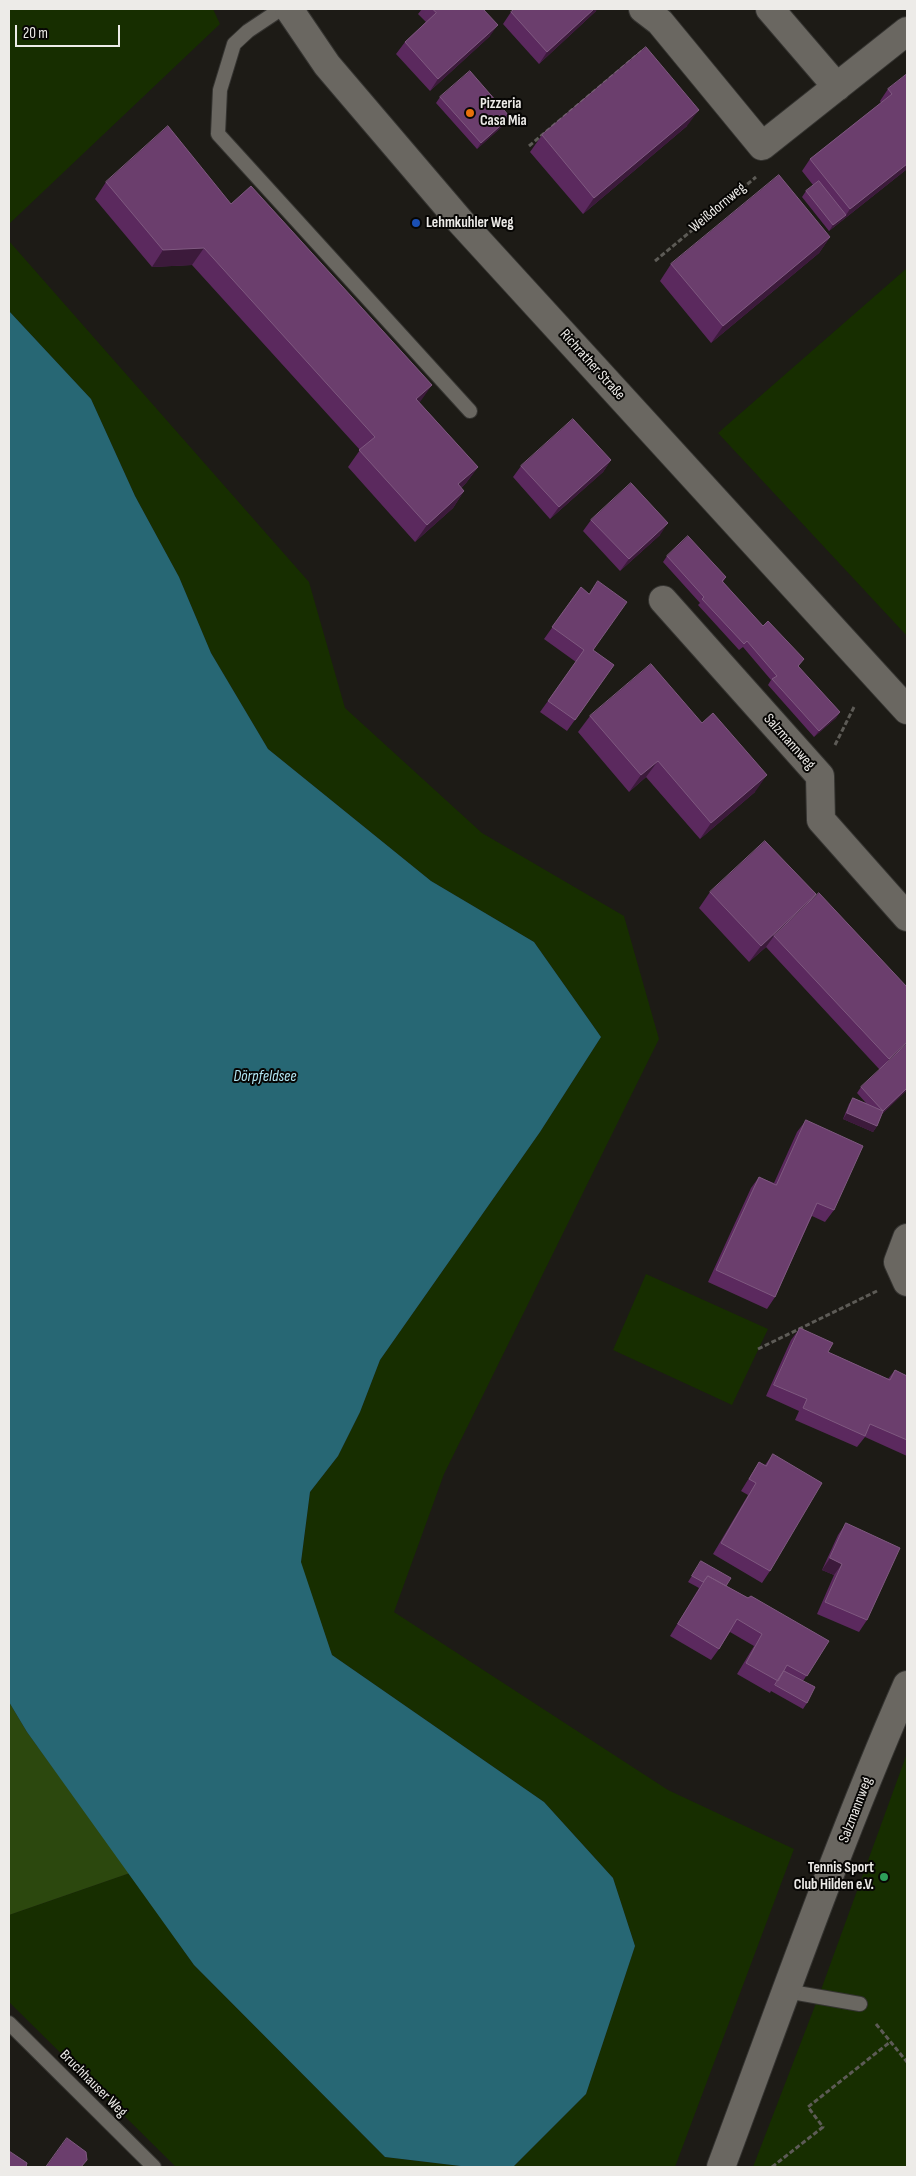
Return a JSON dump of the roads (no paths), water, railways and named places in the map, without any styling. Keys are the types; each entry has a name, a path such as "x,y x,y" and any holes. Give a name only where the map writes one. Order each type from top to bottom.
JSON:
{"street":[{"name":"Richrather Straße","path":"289,9 328,65 460,221 907,710"},
{"path":"770,9 837,87"},
{"path":"662,17 762,146 907,31"},
{"name":"Salzmannweg","path":"663,600 820,776 821,820 907,917"},
{"path":"906,1280 898,1262 907,1238"},
{"name":"Salzmannweg","path":"721,2167 786,1991 882,1743 907,1685"}],"lane":[{"path":"281,9 248,31 234,44 220,90 218,134 470,410"},
{"path":"786,1991 860,2004"},
{"name":"Bruchhauser Weg","path":"9,2023 154,2167"}],"water":[{"name":"Dörpfeldsee","path":"9,311 91,399 135,496 179,577 211,653 268,749 431,881 534,942 601,1037 540,1132 380,1360 360,1412 338,1456 310,1492 301,1562 332,1655 544,1802 613,1878 635,1946 586,2094 513,2167 469,2167 385,2157 194,1965 27,1732 9,1702"}],"place":[{"name":"Pizzeria Casa Mia","path":"470,113"},
{"name":"Lehmkuhler Weg","path":"416,223"},
{"name":"Tennis Sport Club Hilden e.V.","path":"884,1877"}]}
